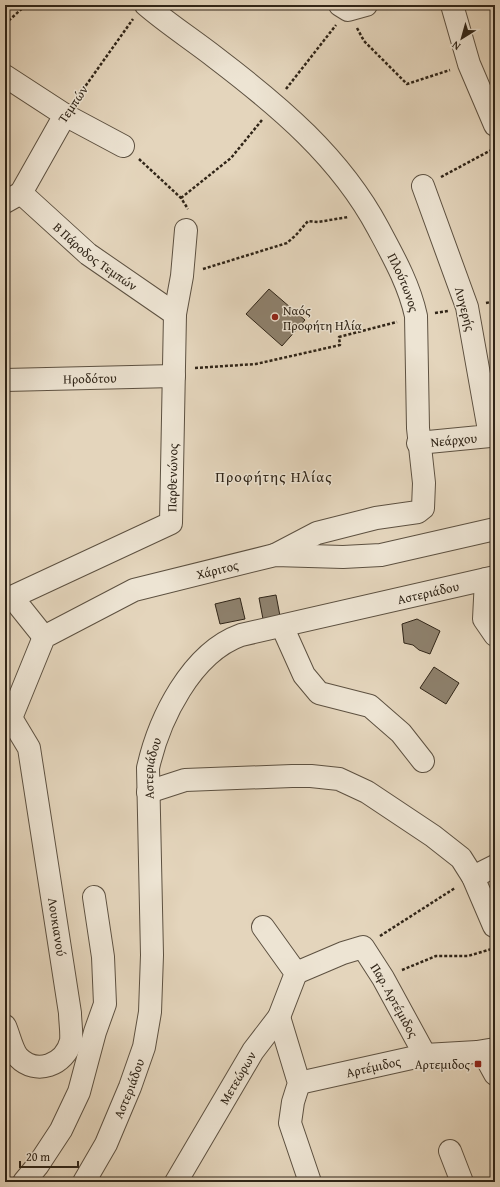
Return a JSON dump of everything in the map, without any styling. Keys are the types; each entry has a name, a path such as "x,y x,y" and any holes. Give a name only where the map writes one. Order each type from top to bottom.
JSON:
{"street":[{"path":"452,5 469,64 495,125"},
{"name":"Πλούτωνος","path":"140,11 260,93 318,144 349,180 372,216 409,291 416,316 418,443 424,482 424,504 421,510 376,518 317,533 275,555"},
{"path":"5,76 65,115 123,146"},
{"name":"Τεμπών","path":"13,198 65,115"},
{"name":"Λυγερής","path":"423,186 467,307 490,436"},
{"name":"Β Πάροδος Τεμπών","path":"13,198 88,254 175,314"},
{"name":"Παρθενώνος","path":"44,637 12,597 171,523 175,314 182,276 186,230"},
{"name":"Ηροδότου","path":"5,380 174,373"},
{"name":"Νεάρχου","path":"418,443 490,436"},
{"name":"Χάριτος","path":"44,637 134,590 275,555 342,557 381,555 495,529"},
{"path":"490,578 484,619 495,635"},
{"name":"Αστεριάδου","path":"84,1182 106,1144 130,1087 144,1047 150,1012 152,954 148,768 159,730 178,693 209,654 235,638 490,578"},
{"path":"282,626 304,675 319,693 370,706 401,733 423,761"},
{"path":"8,720 44,637"},
{"name":"Λουκιανού","path":"8,720 29,748 70,1013 71,1040 59,1061"},
{"path":"148,792 185,780 292,776 311,776 339,779 367,792 433,836 461,858 473,877 494,926"},
{"path":"473,877 495,866"},
{"path":"24,1182 38,1165 61,1130 79,1092 95,1032 105,1004 103,957 94,897"},
{"path":"263,928 296,973 343,953 363,947"},
{"name":"Παρ. Αρτέμιδος","path":"363,947 383,978 425,1055"},
{"name":"Μετεώρων","path":"176,1182 253,1051 278,1017 296,973"},
{"path":"278,1017 299,1083 293,1102 290,1123 310,1182"},
{"path":"5,1026 18,1057 28,1064 43,1068 59,1061 79,1092"},
{"path":"489,1050 495,1074"},
{"name":"Αρτέμιδος","path":"299,1083 425,1055 489,1050"},
{"path":"450,1151 462,1182"}],"path":[{"path":"5,24 26,5"},
{"path":"351,7 364,41 408,84 469,64"},
{"name":"Τεμπών","path":"65,115 140,11"},
{"path":"123,146 181,198 189,212 186,230"},
{"path":"423,186 495,148"},
{"path":"182,276 287,243 308,221 318,222 350,217"},
{"path":"174,373 256,364 340,345 339,337 416,316 467,307"},
{"path":"363,947 473,877"},
{"path":"383,978 436,956 468,956 495,948"}],"building":[{"name":"Ναός Προφήτη Ηλία","path":"269,289 305,320 282,346 246,314"},
{"path":"276,595 280,616 263,619 259,598"},
{"path":"240,598 245,619 220,624 215,604"},
{"path":"417,619 440,631 430,654 419,650 413,645 404,643 402,624"},
{"path":"434,667 459,683 446,704 420,688"}],"place":[{"name":"Ναός Προφήτη Ηλία","path":"275,317"},
{"name":"Αρτεμιδος","path":"478,1064"}],"district":[{"name":"Προφήτης Ηλίας","path":"274,476"}]}
